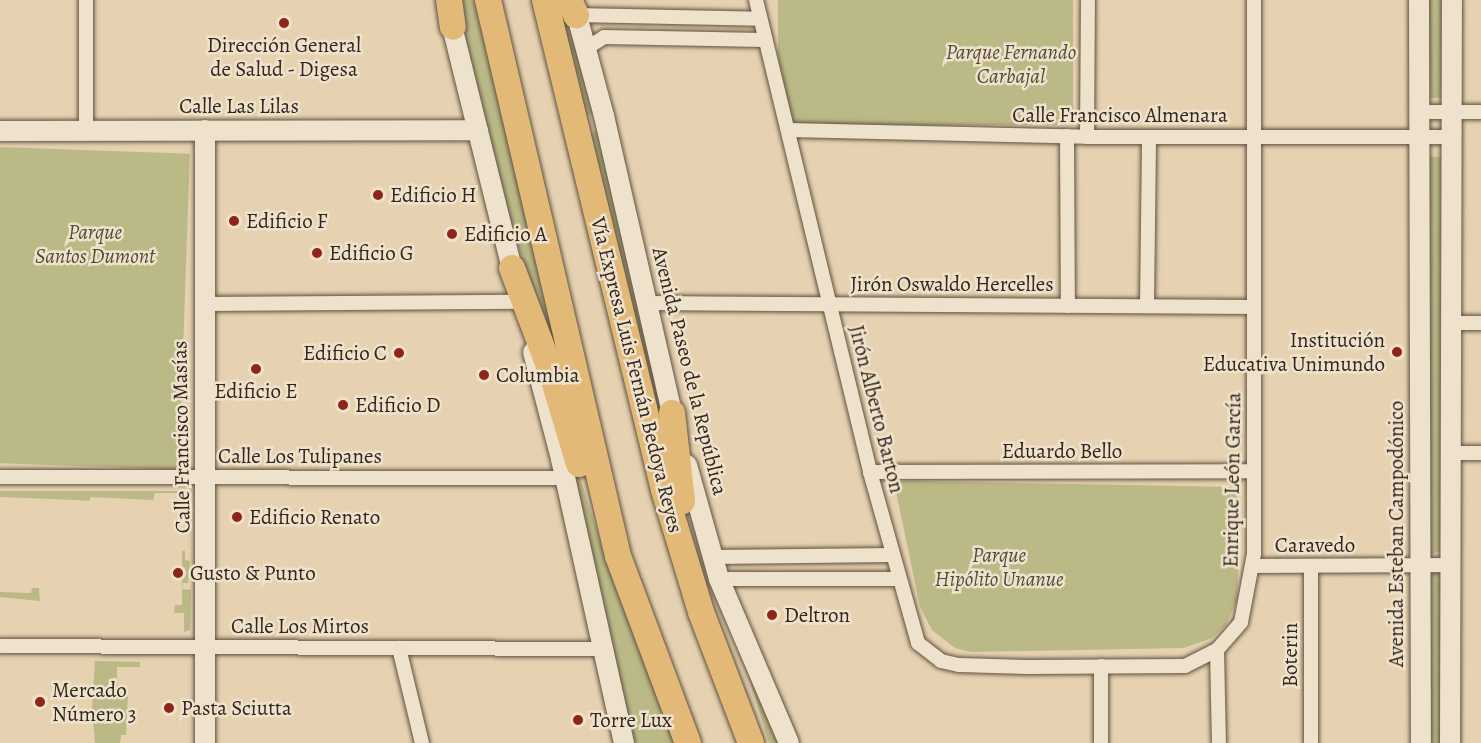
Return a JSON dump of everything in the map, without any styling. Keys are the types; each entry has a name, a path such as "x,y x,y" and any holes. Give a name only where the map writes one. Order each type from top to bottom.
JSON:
{"highway":[{"path":"447,0 453,27"},
{"path":"488,0 618,556 688,743"},
{"name":"Vía Expresa Luis Fernán Bedoya Reyes","path":"544,0 664,490 701,612 751,743"},
{"path":"512,268 552,374 598,527 618,556"},
{"path":"672,413 684,513 747,714 751,743"}],"street":[{"path":"86,0 86,129"},
{"name":"Jirón Alberto Barton","path":"756,0 870,472 918,643 941,661 986,666 1101,666"},
{"path":"1087,136 1088,0"},
{"name":"Enrique León García","path":"1101,666 1185,666 1216,650 1241,622 1252,566 1254,471 1254,0"},
{"name":"Avenida Esteban Campodónico","path":"1419,0 1421,743"},
{"path":"1450,743 1452,0"},
{"path":"573,5 760,19"},
{"name":"Avenida Paseo de la República","path":"573,5 649,303 672,413 719,579 789,743"},
{"path":"453,27 564,478 600,649 624,743"},
{"path":"585,49 604,37 764,40"},
{"path":"1419,112 1481,112"},
{"name":"Calle Las Lilas","path":"0,130 478,130"},
{"name":"Calle Francisco Masías","path":"205,130 205,743"},
{"name":"Calle Francisco Almenara","path":"788,130 1068,136 1451,137"},
{"path":"1068,136 1068,306"},
{"path":"1147,306 1149,136"},
{"path":"204,304 520,302"},
{"name":"Jirón Oswaldo Hercelles","path":"649,303 1254,307"},
{"path":"1451,322 1481,322"},
{"path":"1451,453 1481,453"},
{"name":"Eduardo Bello","path":"870,472 1254,471"},
{"name":"Calle Los Tulipanes","path":"0,477 564,478"},
{"path":"713,557 893,555"},
{"name":"Caravedo","path":"1252,566 1450,565"},
{"name":"Boterin","path":"1311,566 1311,743"},
{"path":"719,579 899,579"},
{"name":"Calle Los Mirtos","path":"0,646 600,649"},
{"path":"399,648 422,743"},
{"path":"1216,650 1219,743"},
{"path":"1101,666 1101,743"}],"green space":[{"path":"459,0 474,0 559,354 551,346 507,212 465,38"},
{"name":"Parque Fernando Carbajal","path":"778,0 1073,0 1073,125 778,125"},
{"path":"1428,0 1443,0 1443,98 1428,98"},
{"path":"558,7 579,57 594,114 581,116"},
{"path":"602,130 663,386 666,448 588,134"},
{"name":"Parque Santos Dumont","path":"0,147 190,154 179,469 0,463"},
{"path":"1425,156 1441,157 1440,551 1427,556"},
{"path":"544,364 608,566 677,743 634,743"},
{"name":"Parque Hipólito Unanue","path":"894,482 1237,487 1240,521 1237,600 1226,625 1212,638 1184,648 971,652 955,648 932,630 920,607"},
{"path":"0,491 187,491 191,499 187,493 155,493 153,500 91,497 89,501 0,497"},
{"path":"182,551 185,551 185,560 190,561 188,583 183,583 182,589"},
{"path":"1429,572 1441,573 1441,743 1431,743"},
{"path":"32,588 39,588 40,601 0,597 0,592 31,593"},
{"path":"182,589 191,590 190,630 184,632 184,613 174,613 175,605 182,605"},
{"path":"95,661 140,662 140,667 117,667 117,684 128,697 126,735 121,735 120,743 95,743 92,708"},
{"path":"748,675 752,680 781,743 769,743"}],"place":[{"name":"Dirección General de Salud - Digesa","path":"284,23"},
{"name":"Edificio H","path":"378,195"},
{"name":"Edificio F","path":"234,221"},
{"name":"Edificio A","path":"452,234"},
{"name":"Edificio G","path":"317,253"},
{"name":"Institución Educativa Unimundo","path":"1397,352"},
{"name":"Edificio C","path":"399,353"},
{"name":"Edificio E","path":"256,369"},
{"name":"Columbia","path":"484,375"},
{"name":"Edificio D","path":"343,405"},
{"name":"Edificio Renato","path":"237,517"},
{"name":"Gusto & Punto","path":"178,573"},
{"name":"Deltron","path":"772,615"},
{"name":"Mercado Número 3","path":"40,702"},
{"name":"Pasta Sciutta","path":"169,708"},
{"name":"Torre Lux","path":"578,720"}]}
